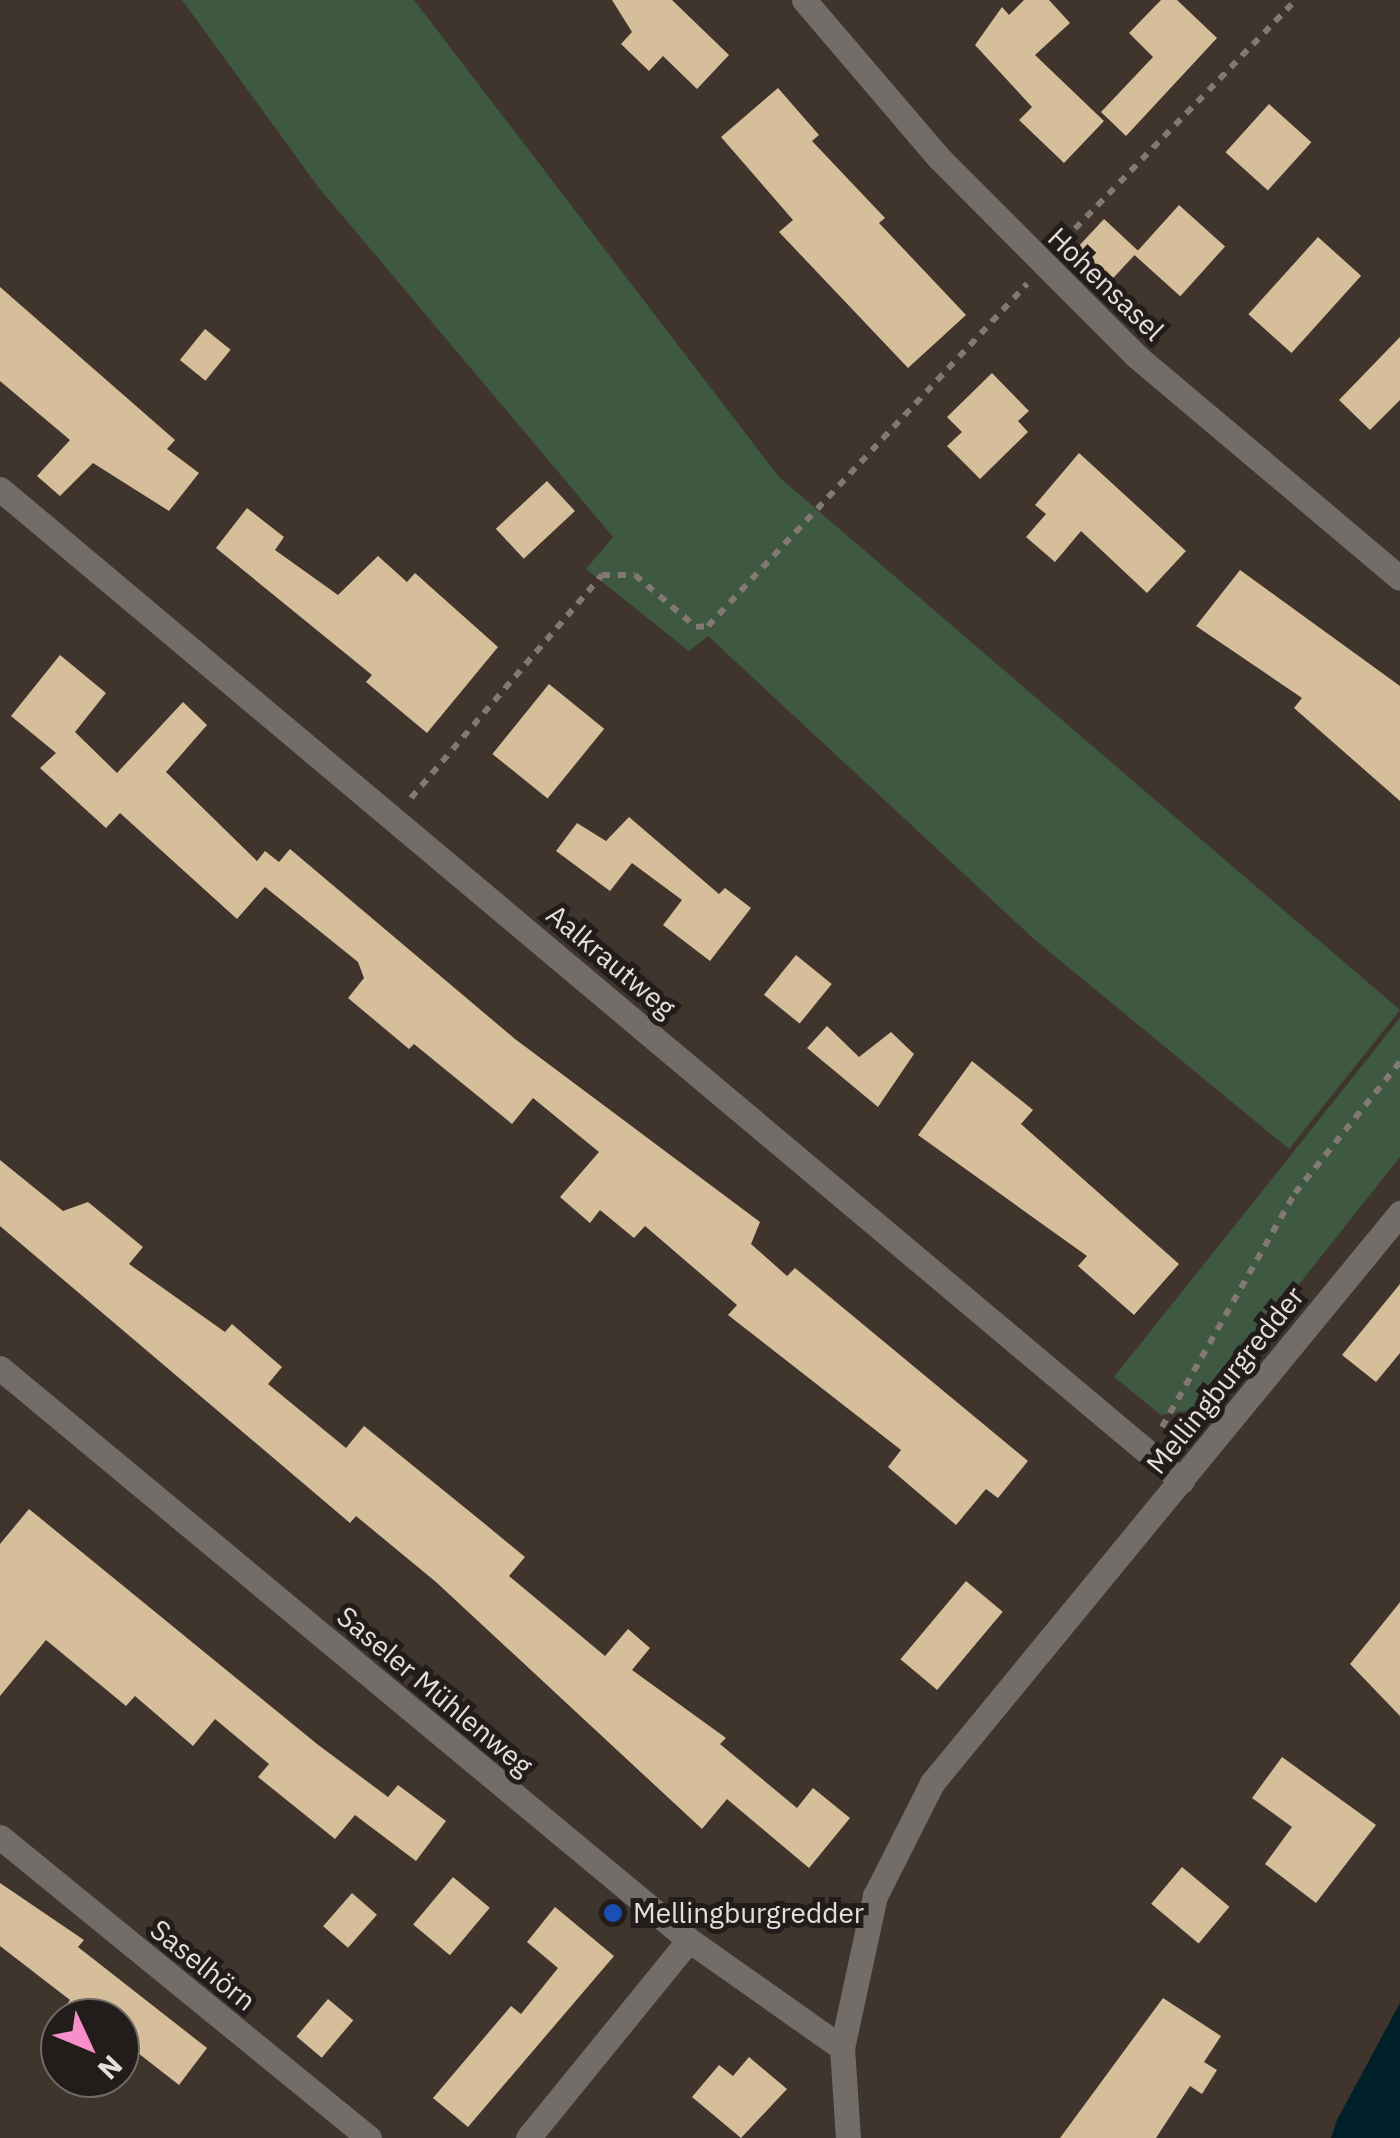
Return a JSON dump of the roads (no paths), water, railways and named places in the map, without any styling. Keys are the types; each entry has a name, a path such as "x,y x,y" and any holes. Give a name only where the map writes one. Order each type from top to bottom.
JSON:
{"street":[{"name":"Hohensasel","path":"804,0 1042,265 1400,578"},
{"name":"Aalkrautweg","path":"0,489 1182,1480"},
{"name":"Mellingburgredder","path":"848,2138 842,2048 875,1896 932,1783 1400,1213"},
{"name":"Saseler Mühlenweg","path":"0,1368 689,1940 842,2048"},
{"name":"Saselhörn","path":"0,1838 369,2138"},
{"path":"528,2138 689,1940"}],"water":[{"path":"1400,2003 1400,2138 1331,2138 1337,2120"}],"place":[{"name":"Mellingburgredder","path":"613,1913"}]}
